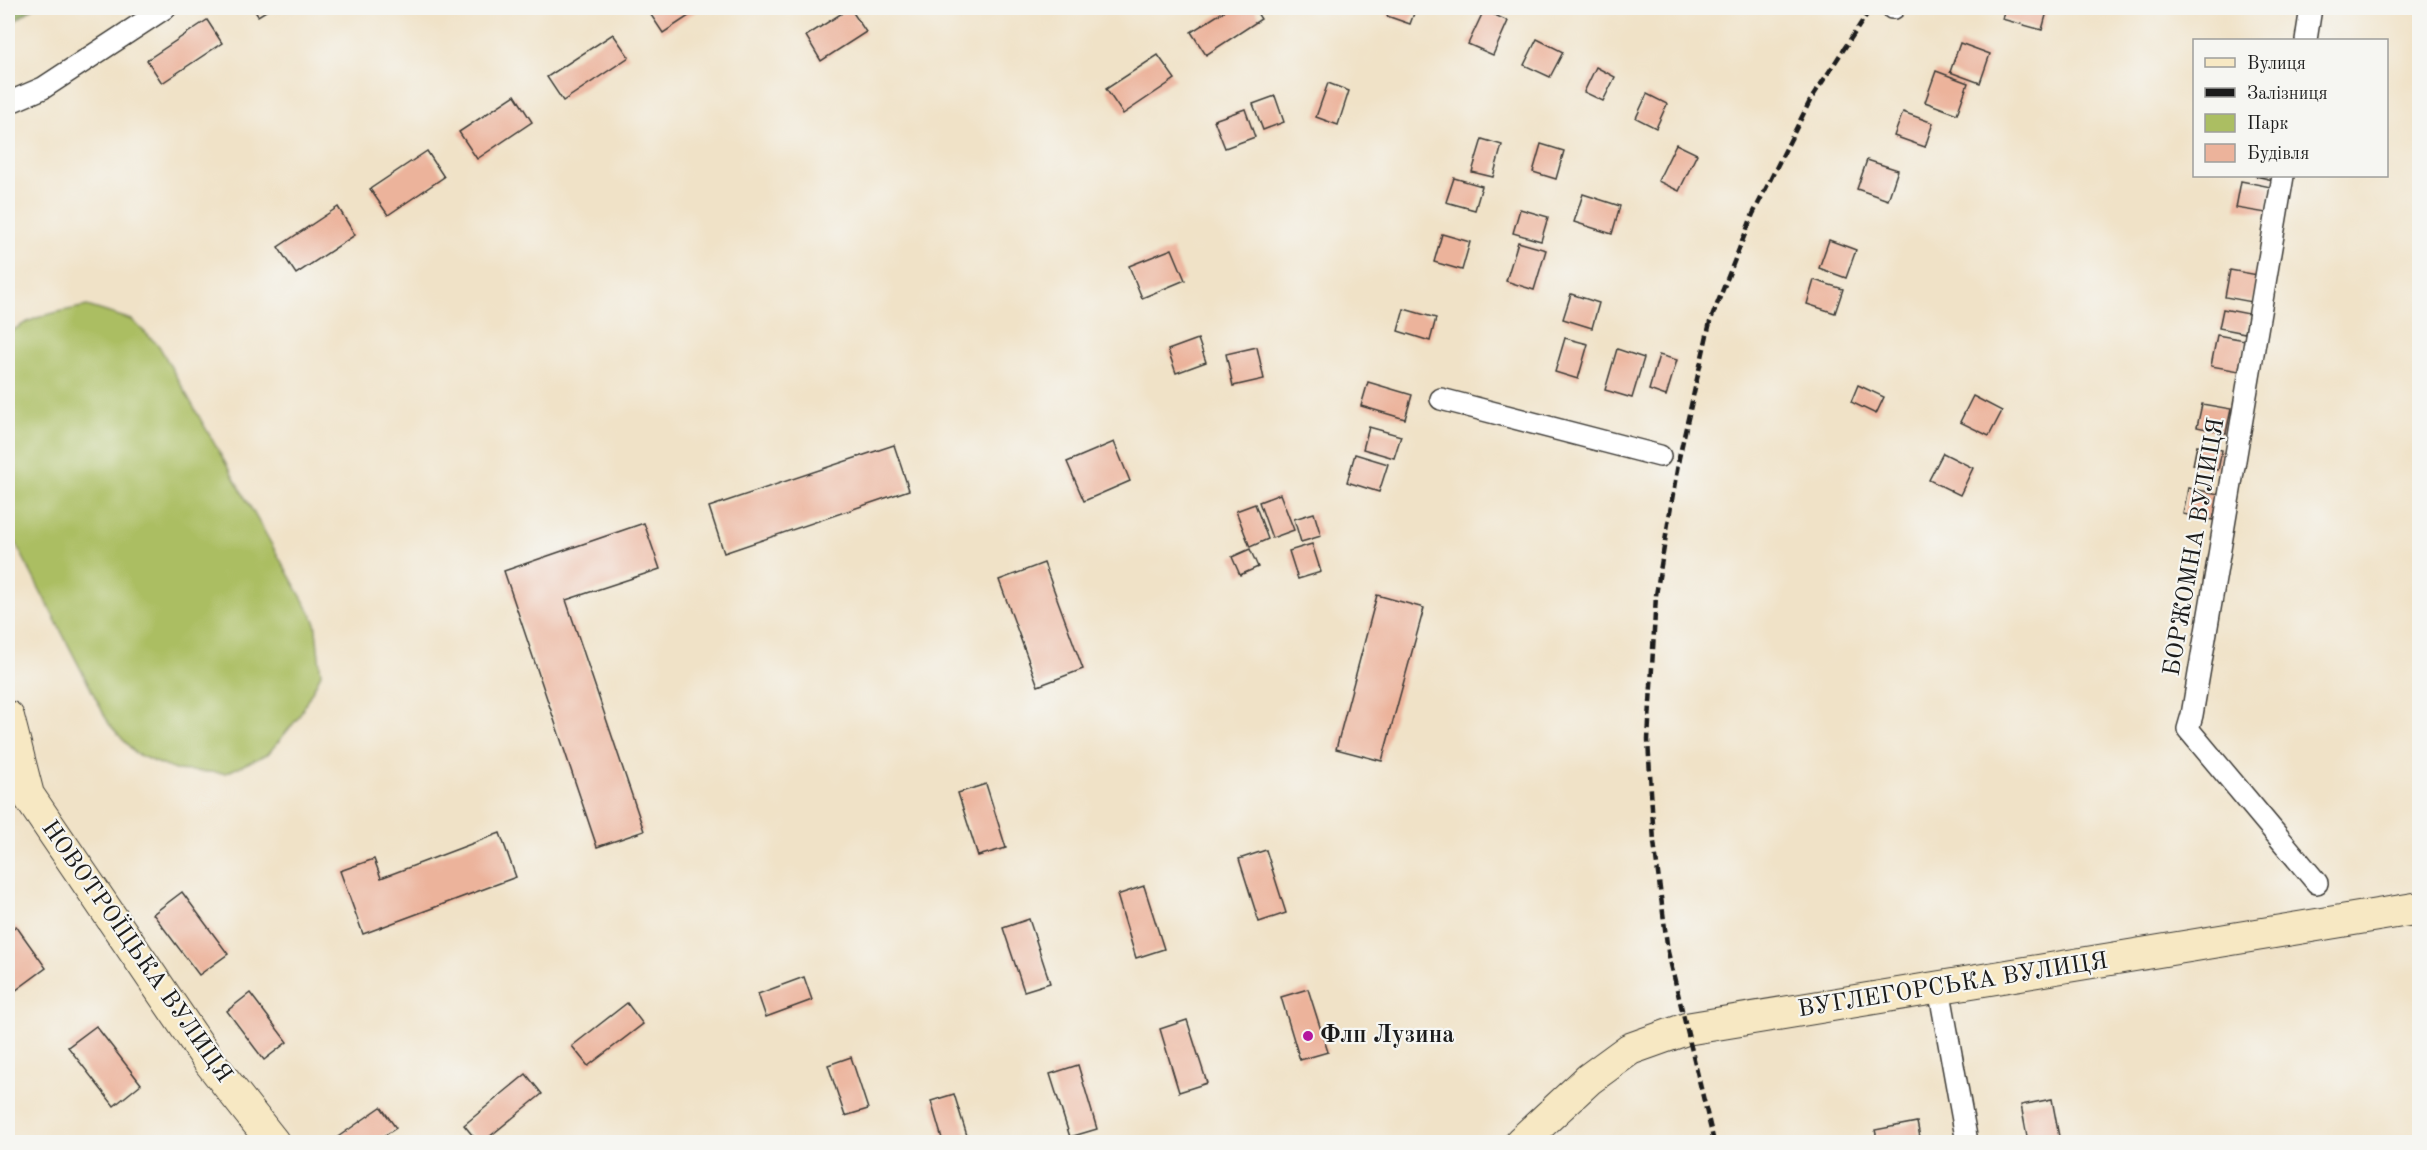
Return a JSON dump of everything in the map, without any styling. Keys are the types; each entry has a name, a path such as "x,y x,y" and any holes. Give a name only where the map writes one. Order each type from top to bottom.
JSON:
{"main road":[{"name":"НОВОТРОЇЦЬКА ВУЛИЦЯ","path":"8,717 28,795 209,1060 273,1143"},
{"name":"ВУГЛЕГОРСЬКА ВУЛИЦЯ","path":"1521,1143 1589,1079 1630,1049 1686,1029 2420,908"}],"street":[{"path":"8,103 43,88 165,8"},
{"path":"2306,39 2311,8"},
{"name":"БОРЖОМНА ВУЛИЦЯ","path":"2283,177 2188,729 2317,883"},
{"path":"1441,399 1660,456"},
{"path":"1940,988 1967,1143"}],"green space":[{"path":"8,8 33,8 8,26"},
{"path":"87,306 132,320 159,346 315,621 321,674 298,718 268,754 226,773 175,770 136,754 109,724 8,528 8,334 36,318"}],"building":[{"path":"253,8 271,8 258,16"},
{"path":"701,8 663,33 647,9"},
{"path":"850,8 866,32 821,61 806,36"},
{"path":"1229,8 1254,8 1261,19 1206,55 1191,32"},
{"path":"1390,8 1416,8 1410,24 1387,16"},
{"path":"2005,8 2048,8 2042,30 2002,19"},
{"path":"1484,10 1508,21 1493,55 1468,44"},
{"path":"207,20 222,43 162,83 147,60"},
{"path":"613,34 629,57 563,101 547,77"},
{"path":"1537,39 1563,52 1550,77 1524,65"},
{"path":"1960,43 1990,54 1980,83 1950,72"},
{"path":"1158,55 1175,79 1123,114 1106,89"},
{"path":"1596,67 1615,77 1603,101 1584,92"},
{"path":"1936,71 1968,83 1957,114 1925,102"},
{"path":"1328,83 1349,91 1338,125 1316,117"},
{"path":"1647,94 1667,104 1656,128 1636,118"},
{"path":"515,95 532,122 477,159 459,132"},
{"path":"1275,96 1284,122 1263,130 1253,104"},
{"path":"1245,109 1255,137 1225,148 1214,120"},
{"path":"1903,112 1933,123 1925,147 1894,136"},
{"path":"1482,139 1502,145 1493,177 1472,172"},
{"path":"1541,144 1564,151 1556,179 1533,172"},
{"path":"1676,144 1697,154 1679,191 1658,181"},
{"path":"427,151 444,177 388,215 370,189"},
{"path":"1867,160 1898,170 1888,200 1857,189"},
{"path":"1454,178 1482,186 1475,210 1446,202"},
{"path":"2241,181 2271,187 2266,213 2236,208"},
{"path":"1583,194 1620,206 1612,234 1574,222"},
{"path":"338,207 355,235 296,274 278,247"},
{"path":"1520,209 1548,217 1541,241 1513,233"},
{"path":"1442,234 1470,242 1462,270 1434,262"},
{"path":"1829,240 1856,250 1846,278 1819,268"},
{"path":"1518,242 1546,250 1534,290 1506,281"},
{"path":"1172,249 1185,280 1142,298 1129,266"},
{"path":"2230,270 2258,275 2252,302 2225,297"},
{"path":"1814,280 1843,289 1835,313 1807,304"},
{"path":"1571,294 1599,303 1592,328 1563,319"},
{"path":"1404,309 1436,318 1430,341 1398,331"},
{"path":"2223,309 2249,314 2245,333 2219,328"},
{"path":"2217,335 2245,340 2239,371 2211,366"},
{"path":"1565,338 1588,344 1578,379 1555,372"},
{"path":"1198,339 1206,362 1176,373 1168,350"},
{"path":"1257,347 1264,379 1233,386 1226,354"},
{"path":"1617,349 1644,358 1632,398 1605,390"},
{"path":"1659,355 1677,360 1666,396 1649,390"},
{"path":"1368,382 1412,395 1405,419 1361,406"},
{"path":"1858,385 1884,397 1876,414 1851,402"},
{"path":"1973,396 2002,411 1989,436 1960,422"},
{"path":"2202,404 2231,409 2226,433 2197,427"},
{"path":"1369,427 1401,436 1394,458 1363,449"},
{"path":"1114,442 1130,481 1084,501 1067,462"},
{"path":"894,445 909,490 724,553 709,507"},
{"path":"2197,445 2222,450 2218,470 2193,465"},
{"path":"1943,453 1973,468 1960,495 1929,480"},
{"path":"1355,454 1388,464 1379,492 1347,482"},
{"path":"2188,488 2219,494 2213,520 2183,514"},
{"path":"1280,494 1294,530 1272,538 1259,502"},
{"path":"1255,504 1268,539 1250,547 1236,511"},
{"path":"1314,513 1321,536 1301,542 1294,519"},
{"path":"644,523 660,569 566,600 644,831 597,847 504,571"},
{"path":"1312,544 1321,572 1298,579 1289,551"},
{"path":"1250,549 1258,567 1240,575 1232,557"},
{"path":"1044,563 1083,669 1038,686 999,580"},
{"path":"1377,595 1424,608 1382,761 1336,749"},
{"path":"986,784 1006,848 978,856 958,793"},
{"path":"500,833 516,877 363,934 340,871 374,859 381,878"},
{"path":"1266,850 1286,913 1259,922 1239,859"},
{"path":"1144,886 1164,949 1136,958 1117,895"},
{"path":"182,892 228,954 199,975 153,914"},
{"path":"1029,919 1050,983 1024,991 1003,928"},
{"path":"16,926 46,968 8,996 8,933"},
{"path":"804,977 812,1000 766,1017 758,994"},
{"path":"1308,989 1328,1052 1300,1060 1281,997"},
{"path":"250,993 287,1042 264,1060 227,1011"},
{"path":"627,1003 643,1024 588,1066 572,1046"},
{"path":"1187,1020 1207,1083 1179,1092 1160,1029"},
{"path":"96,1026 141,1084 114,1106 68,1047"},
{"path":"851,1057 868,1109 845,1116 828,1065"},
{"path":"1078,1065 1097,1129 1070,1137 1050,1074"},
{"path":"526,1074 542,1094 483,1142 478,1142 464,1125"},
{"path":"954,1094 969,1142 943,1142 931,1101"},
{"path":"2052,1099 2060,1142 2028,1142 2021,1105"},
{"path":"381,1107 396,1128 375,1142 332,1141"},
{"path":"1917,1122 1921,1142 1878,1142 1875,1130"}],"railway":[{"path":"1714,1142 1668,952 1654,842 1648,740 1656,595 1679,458 1710,322 1753,214 1811,99 1871,8"}],"place":[{"name":"Флп Лузина","path":"1308,1036"}]}
